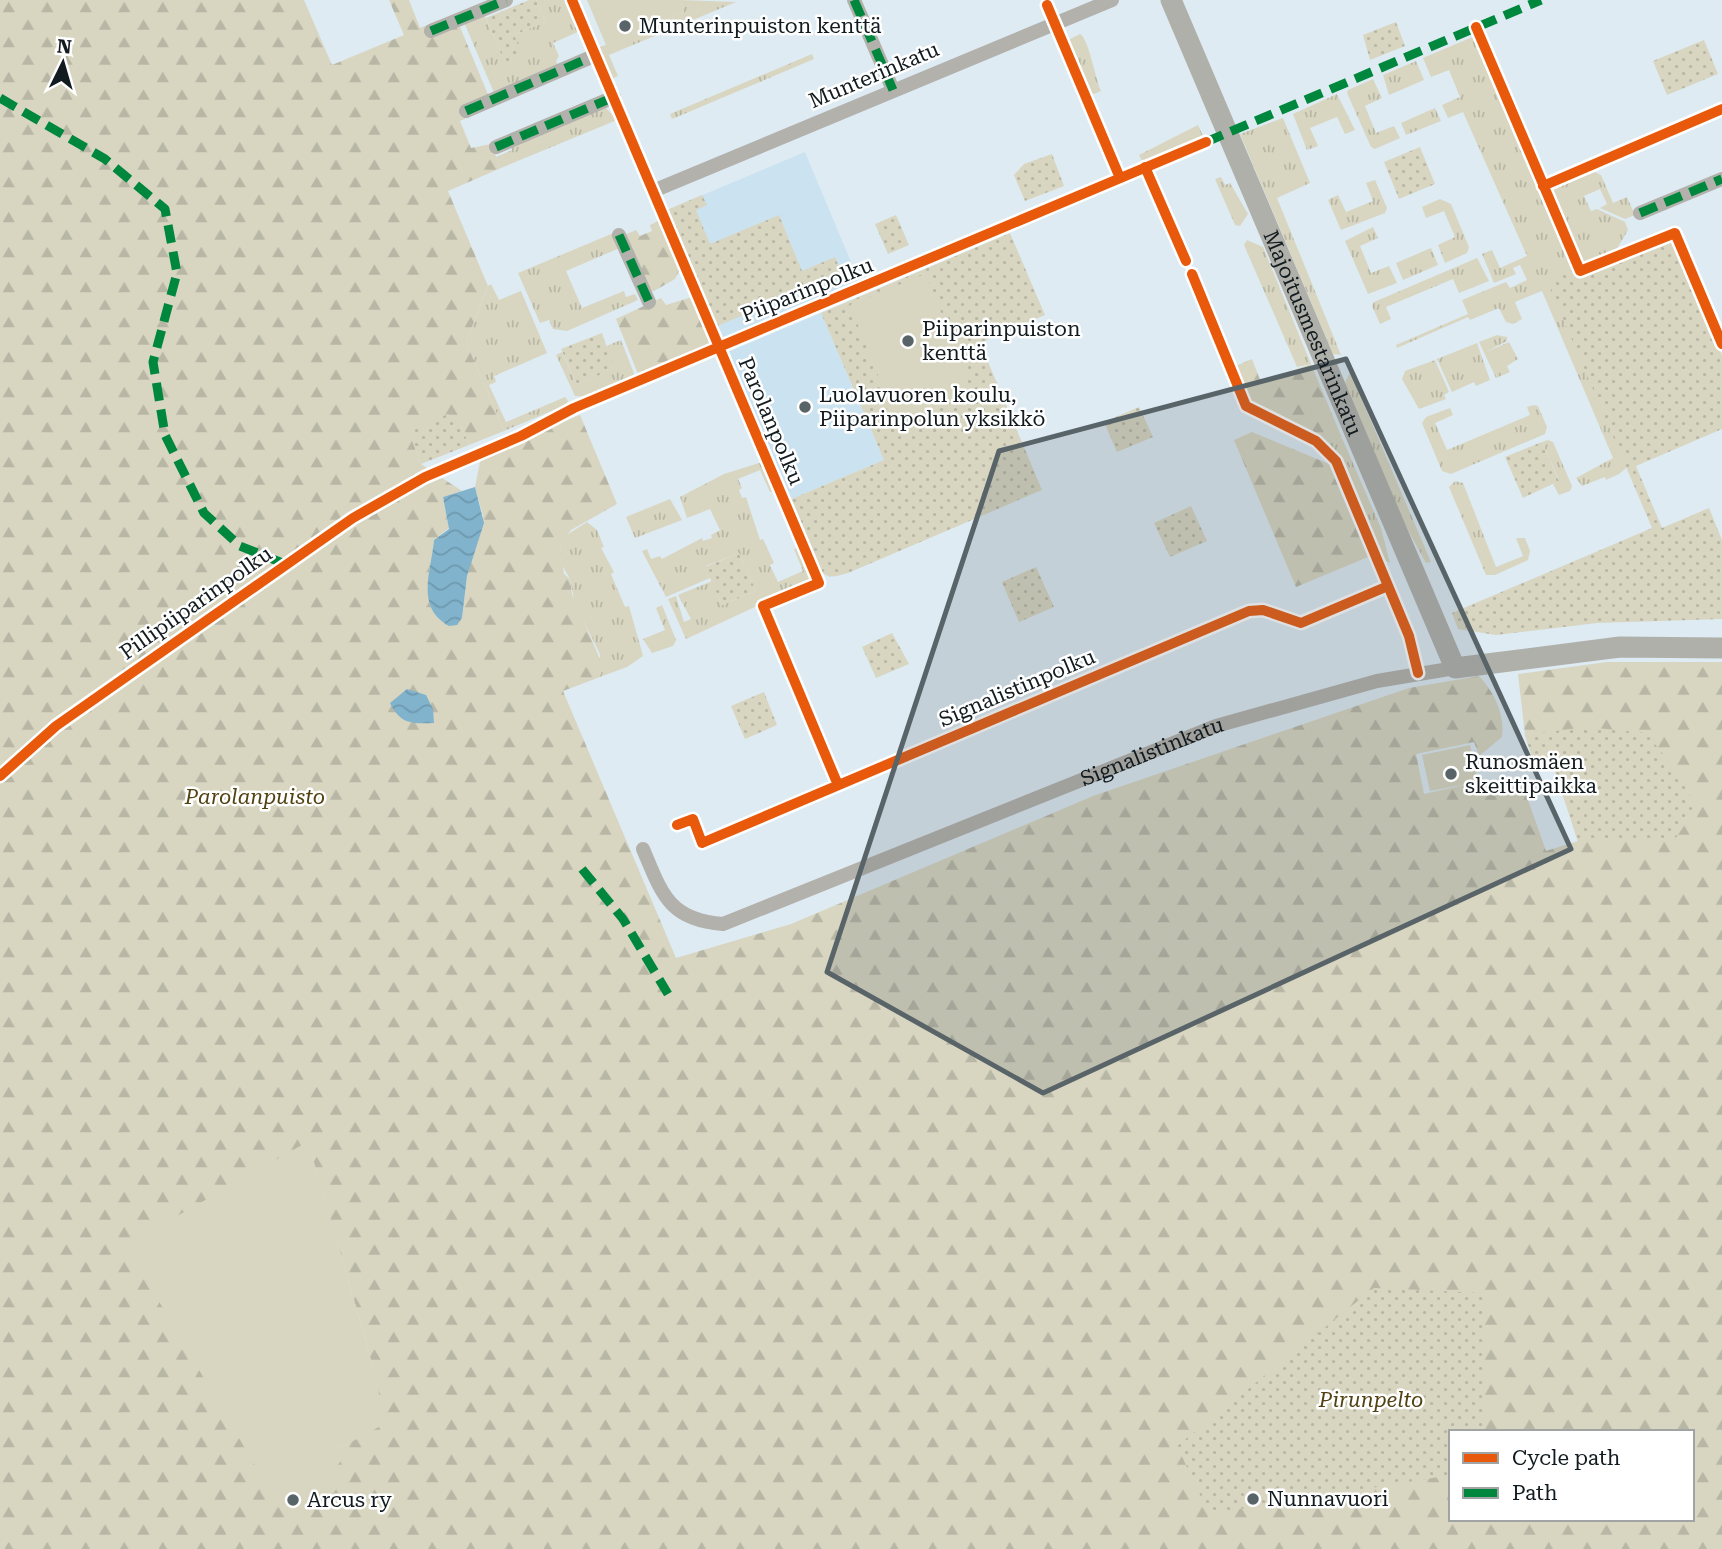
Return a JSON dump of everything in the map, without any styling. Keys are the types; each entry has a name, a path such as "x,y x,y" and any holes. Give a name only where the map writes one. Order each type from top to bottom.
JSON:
{"street":[{"path":"432,31 506,0"},
{"path":"854,0 893,90"},
{"name":"Munterinkatu","path":"653,191 1112,0"},
{"name":"Majoitusmestarinkatu","path":"1171,0 1455,668"},
{"path":"466,111 596,55"},
{"path":"496,147 614,97"},
{"path":"1640,213 1722,179"},
{"path":"619,234 649,302"},
{"name":"Signalistinkatu","path":"643,849 661,891 672,906 687,917 723,924 1216,726 1377,681 1620,647 1722,648"}],"highlighted area":[{"path":"1346,359 1571,849 1043,1093 827,972 999,451"}],"shaded area":[{"path":"805,152 859,281 721,340 667,210"},
{"name":"Luolavuoren koulu, Piiparinpolun yksikkö","path":"821,313 884,460 789,500 725,353"}],"green space":[{"name":"Parolanpuisto","path":"0,0 304,0 332,65 404,35 389,0 409,0 420,28 438,20 440,25 458,22 489,97 477,113 460,121 471,148 491,144 501,168 448,191 488,286 466,342 504,431 469,445 461,426 409,432 421,464 462,491 443,497 449,528 434,540 429,599 432,609 449,626 462,618 467,576 483,516 475,487 482,452 580,415 617,504 571,530 560,545 564,574 570,579 572,594 603,666 600,677 563,691 676,958 791,924 1093,796 1409,688 1479,676 1497,704 1502,720 1502,737 1479,756 1474,742 1416,754 1424,794 1486,780 1495,790 1523,786 1546,851 1578,841 1554,768 1536,770 1525,735 1518,674 1607,662 1722,662 1722,1549 0,1549","holes":["301,1145 311,1153 368,1348 385,1423 338,1449"]},
{"path":"529,0 536,0 545,22 514,35 522,55 505,63 486,18"},
{"path":"536,0 567,0 580,31 553,43 559,56 556,61 559,67 495,95 463,20 483,12 505,62 514,35 545,22"},
{"name":"Munterinpuiston kenttä","path":"587,0 680,0 684,12 606,45"},
{"path":"680,0 736,2 609,55 618,76 611,79 598,48 684,12"},
{"path":"1396,22 1405,46 1370,60 1363,35"},
{"path":"1080,34 1086,43 1101,91 1091,95 1068,40"},
{"path":"1475,36 1577,278 1632,463 1606,480 1605,477 1582,486 1576,478 1613,458 1542,291 1515,302 1522,319 1513,324 1506,322 1499,308 1470,320 1468,317 1397,348 1396,345 1468,314 1462,300 1506,282 1510,288 1527,280 1520,265 1513,268 1516,274 1494,283 1482,254 1492,250 1500,268 1527,256 1463,112 1448,118 1442,105 1460,97 1449,70 1431,77 1423,58"},
{"path":"1704,40 1718,74 1667,95 1653,61"},
{"path":"812,54 814,59 672,119 670,114"},
{"path":"1416,61 1424,80 1389,95 1383,75"},
{"path":"1373,79 1382,98 1365,106 1376,133 1394,126 1400,138 1375,149 1371,147 1347,93 1348,90"},
{"path":"1337,94 1355,130 1345,134 1337,117 1310,128 1318,146 1307,150 1293,114"},
{"path":"605,107 617,120 501,168 496,157 512,150 510,145"},
{"path":"1435,108 1441,121 1406,135 1401,123"},
{"path":"1283,118 1310,183 1277,198 1341,355 1333,354 1240,134"},
{"path":"1198,125 1203,136 1142,161 1139,155"},
{"path":"1420,147 1435,184 1399,199 1384,162"},
{"path":"1052,154 1064,186 1025,201 1014,175 1024,164"},
{"path":"1591,170 1601,175 1613,203 1627,197 1635,215 1625,219 1600,208 1607,204 1600,189 1584,196 1591,211 1597,209 1625,222 1628,230 1615,252 1585,264 1581,261 1551,190 1554,185"},
{"path":"1221,177 1225,185 1230,183 1248,214 1240,226 1235,225 1215,179"},
{"path":"1375,180 1387,208 1385,213 1341,230 1328,200 1338,195 1346,212 1373,201 1366,183"},
{"path":"702,195 707,205 696,210 710,244 779,215 802,271 835,257 842,274 717,326 667,210"},
{"path":"1440,199 1451,204 1469,247 1467,253 1445,263 1438,245 1455,237 1444,211 1426,218 1422,207"},
{"path":"896,215 909,245 888,254 875,224"},
{"path":"660,220 680,269 675,279 650,291 622,236 636,230 640,236 652,231 650,225"},
{"path":"1373,227 1378,238 1360,246 1371,273 1389,266 1397,283 1368,294 1345,241"},
{"path":"616,232 622,247 566,271 582,308 624,291 626,297 635,294 638,300 567,331 553,329 549,320 540,323 518,273"},
{"path":"1010,233 1045,315 980,343 1042,490 848,573 833,576 823,574 789,500 884,460 821,313"},
{"path":"1247,240 1263,247 1311,364 1297,367 1244,245"},
{"path":"1668,240 1674,243 1722,355 1722,429 1636,466 1662,528 1709,508 1722,540 1722,619 1597,623 1496,635 1458,629 1452,613 1652,528 1547,281 1574,269 1578,278"},
{"path":"1431,248 1438,265 1403,280 1396,263"},
{"path":"1477,258 1489,281 1459,293 1453,279 1386,307 1391,319 1380,324 1372,306 1374,302"},
{"name":"Piiparinpuiston kenttä","path":"925,274 967,374 962,396 906,424 902,416 895,418 850,305"},
{"path":"491,284 499,300 521,291 547,353 494,376 496,382 489,385 506,422 565,397 568,401 566,405 504,431 466,342"},
{"path":"692,297 710,339 707,346 638,374 616,319 661,298 666,305"},
{"path":"602,333 614,369 577,384 561,349"},
{"path":"1497,335 1507,337 1507,341 1486,352 1509,342 1518,359 1507,366 1510,372 1496,378 1479,342"},
{"path":"621,340 635,376 585,397 575,396 556,355 562,352 577,384 613,369 606,346"},
{"path":"1477,343 1490,380 1476,386 1474,382 1452,392 1437,359"},
{"path":"1252,359 1261,382 1311,364 1342,438 1329,443 1251,403 1233,367"},
{"path":"1435,360 1449,392 1444,395 1446,399 1419,409 1402,379 1405,371"},
{"path":"1350,372 1431,562 1426,563 1397,510 1345,383"},
{"path":"1538,406 1547,427 1545,434 1451,474 1442,471 1422,423 1426,417 1450,408 1453,415 1435,423 1447,450 1530,415 1527,407"},
{"path":"1139,407 1153,437 1117,452 1104,422"},
{"path":"448,414 461,426 469,445 421,464 409,432"},
{"path":"1252,432 1329,464 1368,557 1296,587 1234,440"},
{"path":"1342,438 1381,528 1390,563 1384,560 1344,466 1329,443"},
{"path":"1542,442 1553,442 1572,486 1570,491 1559,495 1553,484 1559,480"},
{"path":"1542,442 1559,481 1523,498 1505,457"},
{"path":"763,464 775,491 770,492 760,470 738,479 742,488 739,490 742,498 746,497 760,540 763,539 774,563 770,565 778,582 803,571 794,549 799,547 813,580 686,639 668,599 676,596 684,622 691,619 678,595 712,581 722,605 756,591 739,553 706,566 710,578 666,597 642,551 647,549 651,559 660,556 662,559 702,538 703,541 712,538 711,535 720,530 710,509 687,518 680,497 724,474"},
{"path":"1455,481 1463,483 1496,567 1523,556 1516,538 1525,538 1530,551 1528,560 1495,575 1486,575 1449,487"},
{"path":"670,499 682,520 635,538 626,517"},
{"path":"1191,506 1207,541 1170,557 1154,523"},
{"path":"587,522 597,530 604,547 601,548 614,572 611,574 625,607 629,606 643,656 627,667 600,677 600,654 575,604 570,579 562,565 560,545 565,536"},
{"path":"739,553 756,591 722,605 705,567"},
{"path":"1036,567 1054,607 1019,622 1002,582"},
{"path":"662,605 676,640 673,646 652,653 643,639 665,630 656,608"},
{"path":"892,633 909,664 876,678 862,647"},
{"path":"764,692 777,725 745,739 731,706"},
{"path":"1586,727 1646,733 1680,775 1696,809 1675,839 1578,842 1554,768 1536,770 1525,735"},
{"name":"Runosmäen skeittipaikka","path":"1470,745 1478,782 1430,791 1422,755"},
{"path":"302,1145 311,1152 368,1348 386,1423 338,1449 341,1460 319,1497 284,1515 126,1245"},
{"name":"Pirunpelto","path":"1374,1288 1483,1293 1485,1430 1449,1430 1449,1475 1209,1514 1177,1446"}],"water":[{"path":"475,487 484,523 467,576 462,618 457,625 449,626 438,618 429,599 428,576 434,540 449,529 443,497"},
{"path":"407,689 426,695 433,709 434,723 408,721 394,710 390,703"}],"marked path":[{"path":"431,31 506,0"},
{"path":"854,0 893,90"},
{"path":"1206,142 1541,0"},
{"path":"466,111 596,55"},
{"path":"496,147 614,97"},
{"path":"0,98 105,159 165,209 177,273 153,362 165,435 204,513 240,546 285,564"},
{"path":"1640,213 1722,179"},
{"path":"619,235 649,302"},
{"path":"582,869 623,919 668,994"}],"cycle path":[{"name":"Parolanpolku","path":"572,0 819,583 763,606 838,785"},
{"path":"1047,5 1120,178"},
{"path":"1476,27 1580,271 1675,233 1722,344"},
{"path":"1543,186 1722,109"},
{"name":"Piiparinpolku","path":"0,776 56,726 353,518 425,477 521,436 574,408 1206,142"},
{"path":"1145,167 1186,261"},
{"path":"1192,274 1246,406 1316,441 1336,461 1409,636 1418,673"},
{"name":"Signalistinpolku","path":"677,825 693,819 702,843 1249,611 1263,610 1301,623 1388,586"}],"place":[{"name":"Munterinpuiston kenttä","path":"625,26"},
{"name":"Piiparinpuiston kenttä","path":"908,341"},
{"name":"Luolavuoren koulu, Piiparinpolun yksikkö","path":"805,407"},
{"name":"Runosmäen skeittipaikka","path":"1451,774"},
{"name":"Nunnavuori","path":"1253,1499"},
{"name":"Arcus ry","path":"293,1500"}]}
